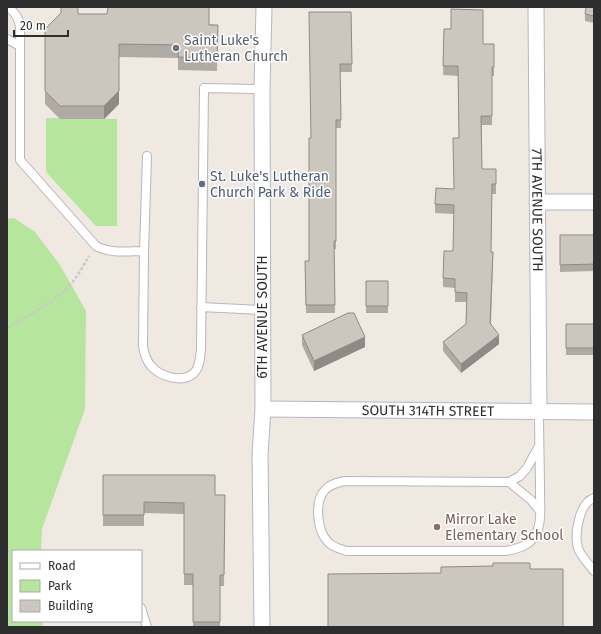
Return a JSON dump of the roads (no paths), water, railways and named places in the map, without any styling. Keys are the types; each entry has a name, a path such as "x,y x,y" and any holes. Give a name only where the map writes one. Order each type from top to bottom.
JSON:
{"street":[{"name":"6TH AVENUE SOUTH","path":"262,627 260,454 263,409 262,89 264,7"},
{"name":"7TH AVENUE SOUTH","path":"536,7 539,412"},
{"path":"537,202 594,202"},
{"name":"SOUTH 314TH STREET","path":"263,409 594,412"}],"lane":[{"path":"8,7 18,17 20,22 20,160 96,246 112,252 144,251"},
{"path":"7,39 20,46"},
{"path":"147,156 144,251 144,355 151,366 162,374 183,378 194,372 200,362 204,88 262,89"},
{"path":"201,307 262,310"},
{"path":"539,412 540,523 536,534 528,544 518,549 505,551 347,551 336,548 326,541 321,530 318,518 319,502 324,490 332,484 344,481 509,482 520,476 527,468 539,446"},
{"path":"509,482 531,500 540,512"},
{"path":"594,498 584,506 577,531 578,548 594,571"},
{"path":"142,611 147,627"}],"place":[{"name":"Saint Luke's Lutheran Church","path":"176,48"},
{"name":"St. Luke's Lutheran Church Park & Ride","path":"202,184"},
{"name":"Mirror Lake Elementary School","path":"437,527"}]}
